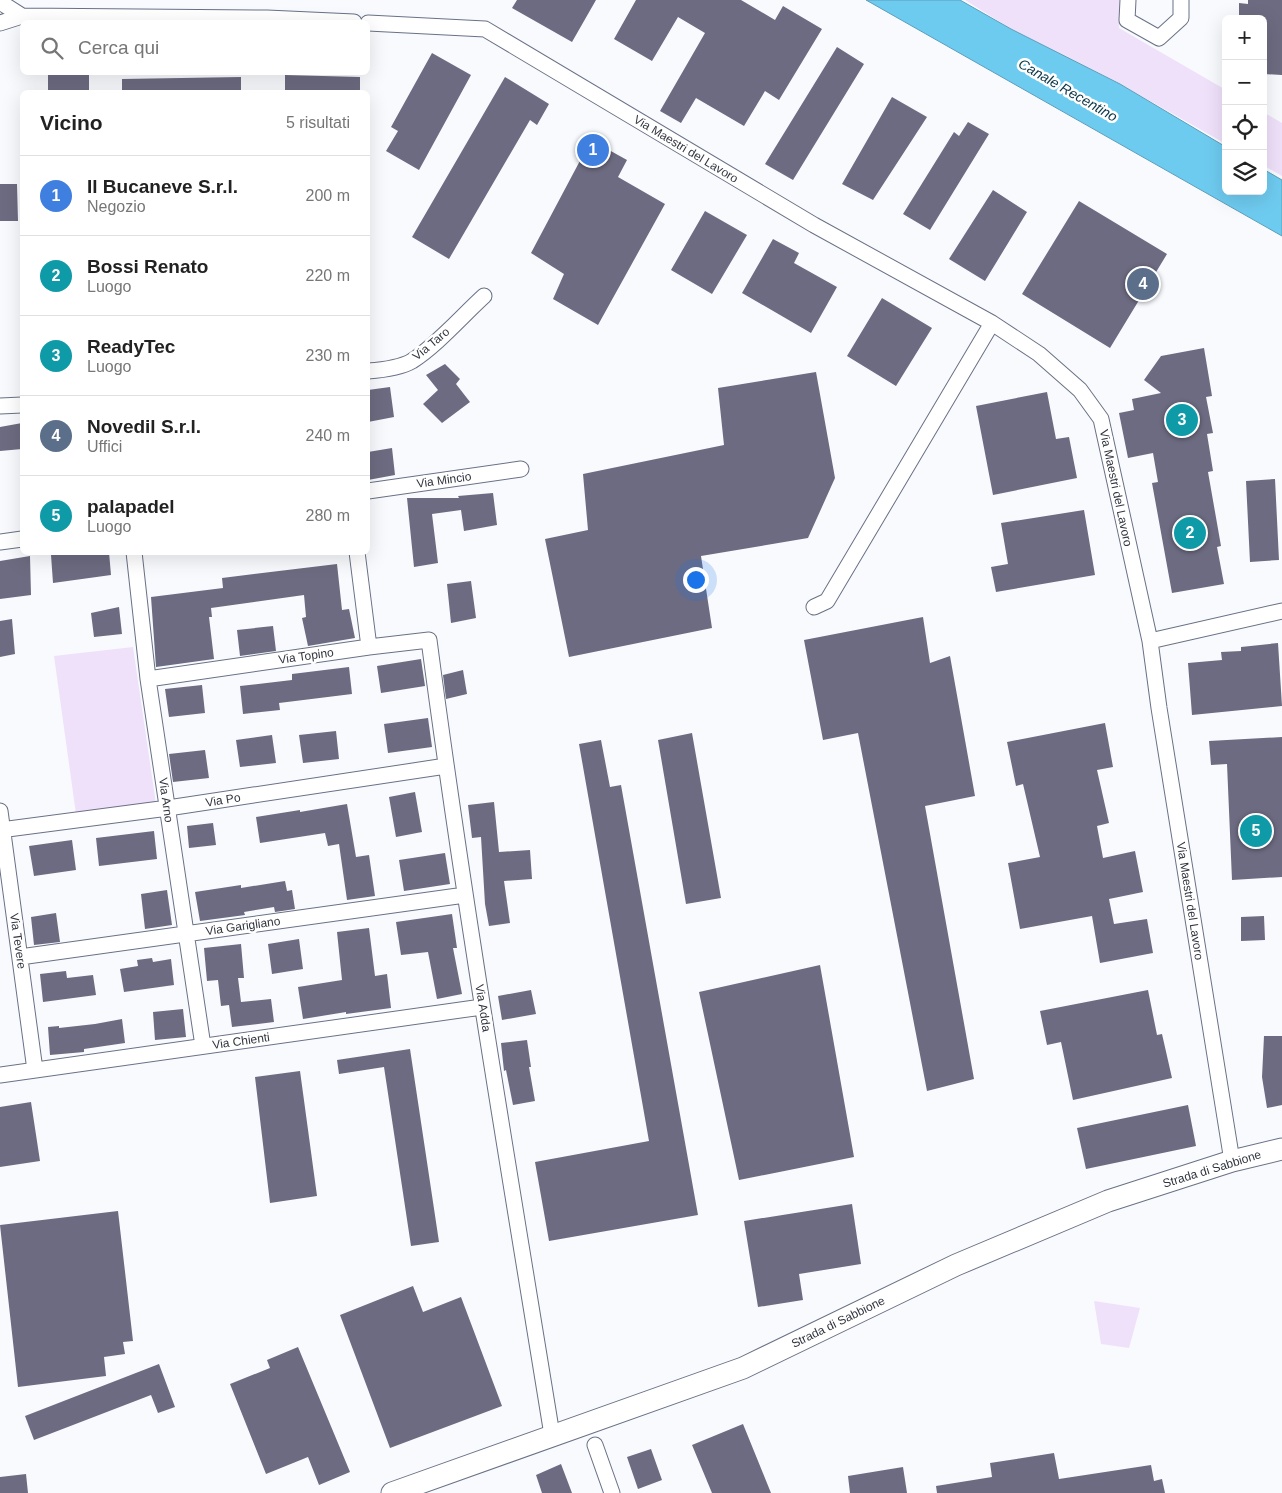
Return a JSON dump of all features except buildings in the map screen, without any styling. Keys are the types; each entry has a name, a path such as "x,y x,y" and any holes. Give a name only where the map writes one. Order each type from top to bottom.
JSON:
{"main road":[{"name":"Strada di Sabbione","path":"392,1493 743,1368 956,1265 1108,1201 1232,1161 1282,1149"}],"street":[{"path":"1128,0 1127,20 1159,38 1181,18 1181,0"},
{"path":"0,2 22,16"},
{"path":"0,23 22,16 310,20"},
{"name":"Via Maestri del Lavoro","path":"370,23 485,29 814,225 992,324 1046,360 1080,390 1101,418 1150,641 1162,728 1232,1161"},
{"name":"Via Taro","path":"370,371 411,362 484,296"},
{"path":"814,607 827,600 992,324"},
{"path":"0,406 20,405"},
{"name":"Via Mincio","path":"370,491 521,469"},
{"path":"0,542 20,539"},
{"name":"Via Arno","path":"134,555 148,679 203,1046"},
{"path":"357,555 370,647"},
{"path":"1150,641 1282,611"},
{"name":"Via Adda","path":"370,647 429,640 482,1007 552,1435"},
{"name":"Via Topino","path":"148,679 370,647"},
{"name":"Via Po","path":"1,830 168,808 446,766"},
{"name":"Via Tevere","path":"0,812 35,1070"},
{"name":"Via Garigliano","path":"20,957 466,895"},
{"name":"Via Chienti","path":"0,1075 482,1007"},
{"path":"595,1445 612,1493"}],"shaded area":[{"path":"965,0 1120,0 1119,28 1222,88 1222,142 1120,84 1011,29"},
{"path":"1267,114 1282,123 1282,176 1267,167"},
{"path":"133,647 156,804 76,814 54,656"},
{"path":"1094,1301 1140,1308 1129,1348 1101,1344"}],"water":[{"name":"Canale Recentino","path":"866,0 960,0 1011,29 1120,84 1222,145 1222,195 1267,195 1267,171 1282,180 1282,236"}],"place":[{"name":"Il Bucaneve S.r.l.","path":"593,150"},
{"name":"Novedil S.r.l.","path":"1143,284"},
{"name":"ReadyTec","path":"1182,420"},
{"name":"Bossi Renato","path":"1190,533"},
{"name":"palapadel","path":"1256,831"}]}
